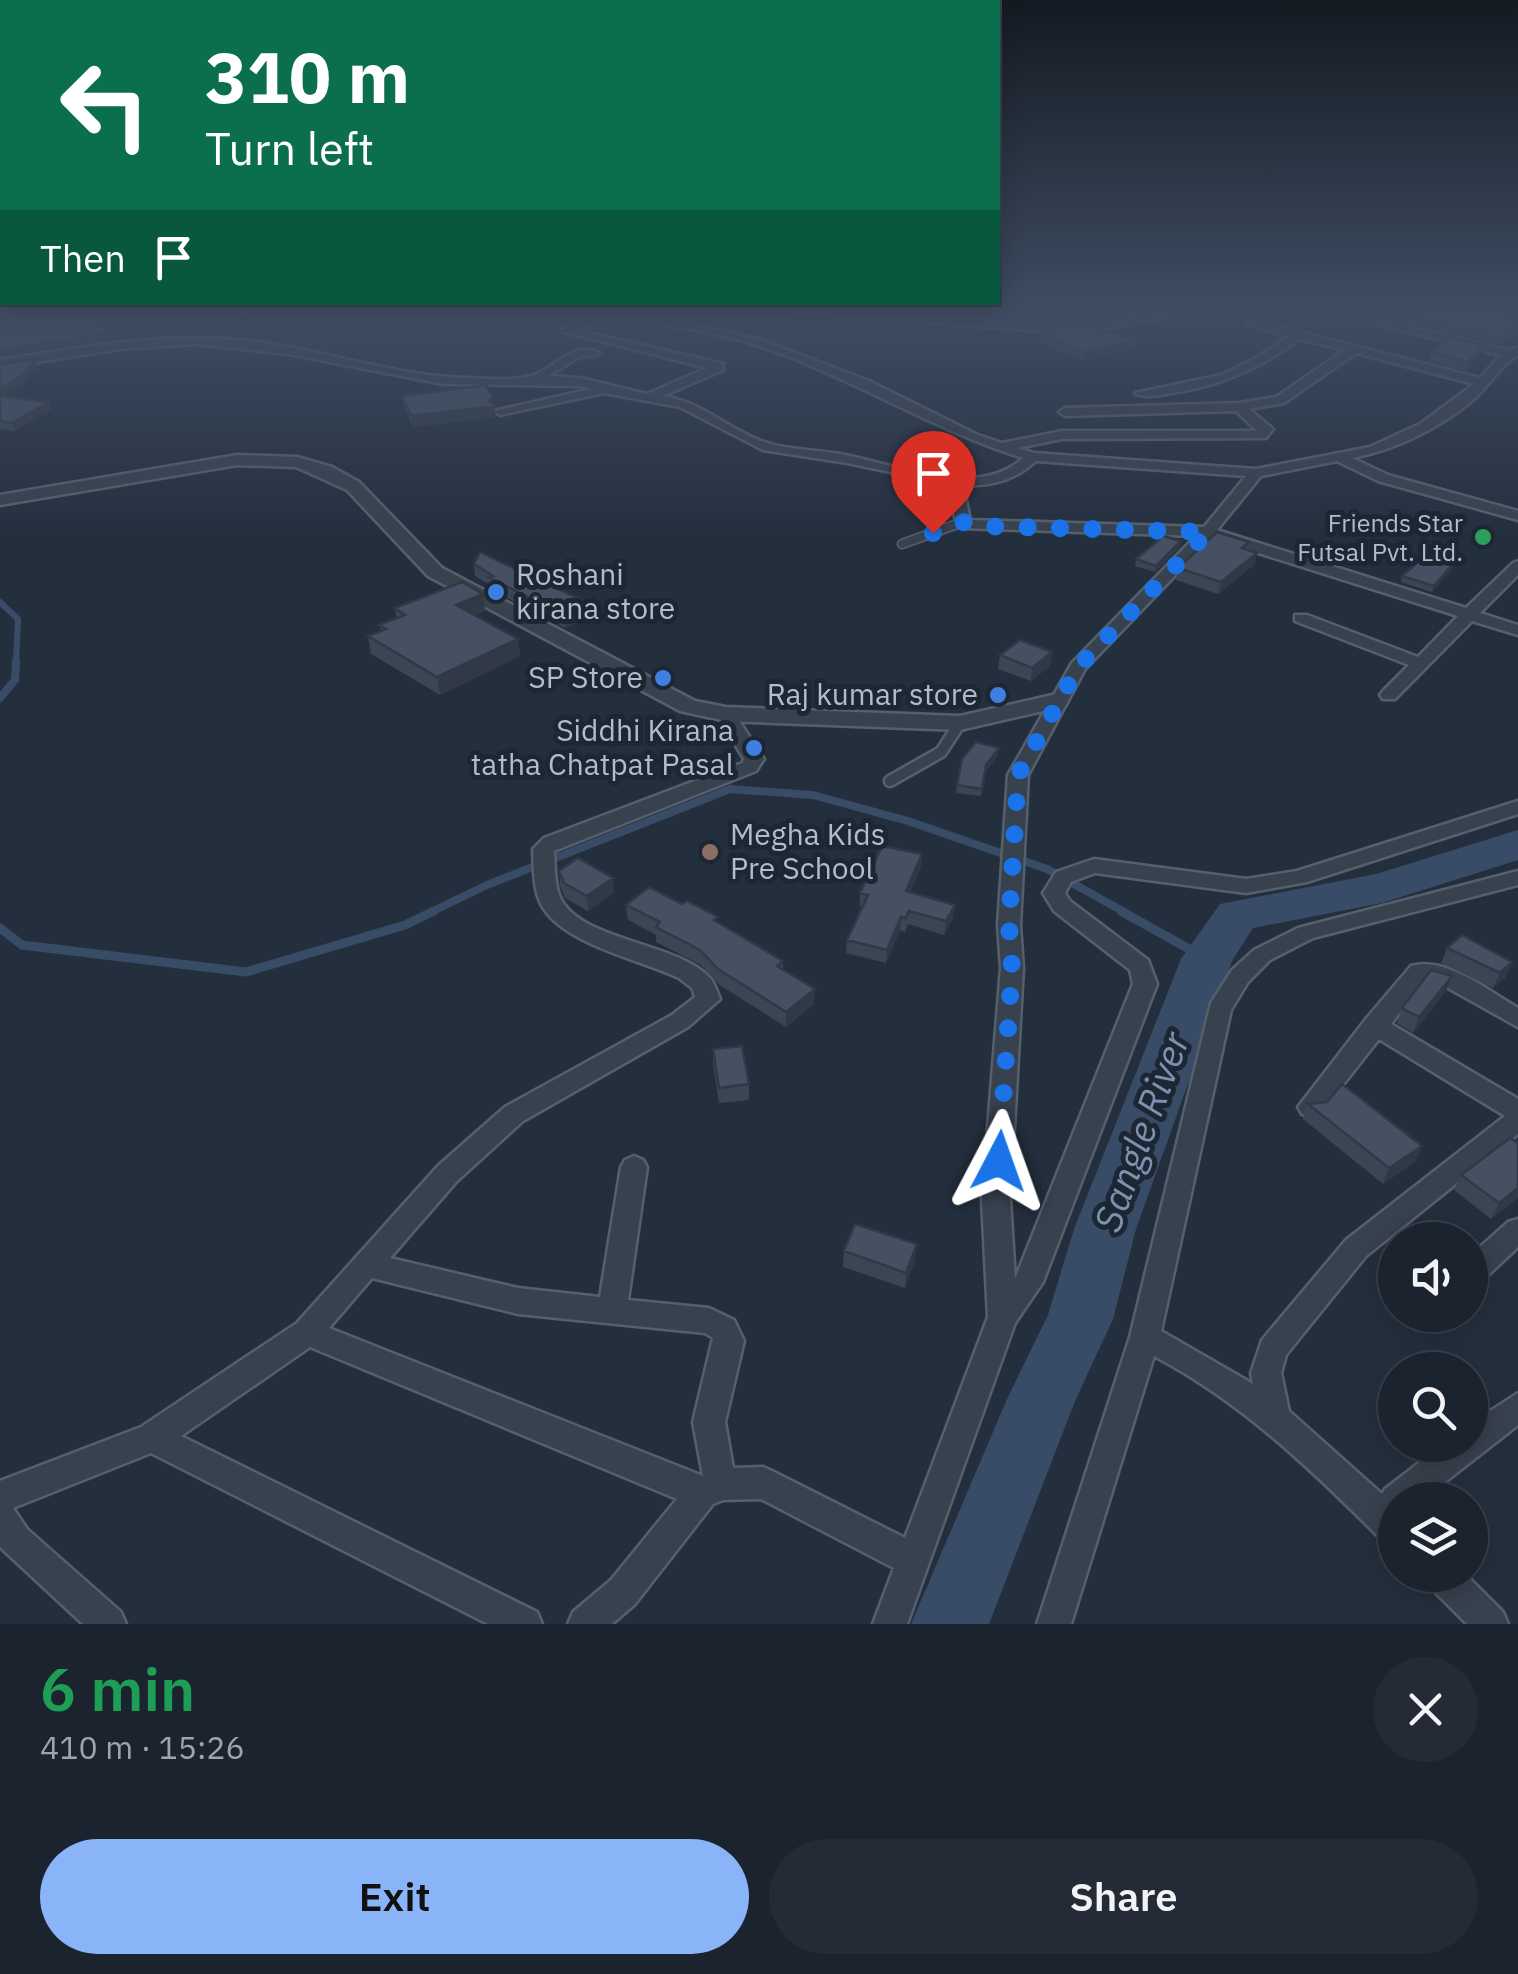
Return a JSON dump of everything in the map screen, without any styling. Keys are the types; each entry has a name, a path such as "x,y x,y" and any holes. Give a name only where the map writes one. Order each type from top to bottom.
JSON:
{"street":[{"path":"589,385 687,404 724,429 760,445 955,482 1013,474 1024,470 1033,457"},
{"path":"649,398 679,385"},
{"path":"866,385 934,422 1033,457 1256,473 1374,450 1425,427 1480,385"},
{"path":"1141,393 1200,385"},
{"path":"1065,412 1239,407 1280,400 1302,385"},
{"path":"500,411 605,390"},
{"path":"999,448 1062,435 1265,433 1266,429 1239,407"},
{"path":"1336,456 1382,478 1518,516"},
{"path":"0,500 237,460 298,462 326,470 353,486 435,572 688,706 726,714 960,723 1057,701"},
{"path":"1003,1317 996,1200 1012,968 1009,924 1018,775 1078,667 1208,532 1256,473"},
{"path":"955,482 964,522 976,526 1208,532 1518,630"},
{"path":"1388,695 1518,566"},
{"path":"1300,618 1419,662"},
{"path":"0,1497 152,1438 307,1332 447,1174 514,1114 680,1022 708,999 708,990 700,979 674,965 592,936 567,921 548,894 543,849 551,842 749,767 754,759 726,714"},
{"path":"890,1624 1003,1317 1030,1282 1145,984 1140,966 1062,906 1054,892 1064,878 1094,866 1246,886 1300,877 1518,807"},
{"path":"1054,1624 1145,1337 1219,1009 1240,976 1262,955 1306,933 1517,879"},
{"path":"1311,1107 1412,976 1427,970 1447,978 1518,1019"},
{"path":"1374,1025 1518,1110"},
{"path":"1274,1414 1266,1373 1273,1349 1356,1248 1518,1120"},
{"path":"612,1311 634,1167"},
{"path":"1488,1257 1518,1230"},
{"path":"367,1265 518,1301 709,1320 724,1329 729,1341 709,1422 711,1488 623,1592 585,1624"},
{"path":"307,1332 711,1488 763,1483 914,1560"},
{"path":"1145,1337 1193,1360 1274,1414 1378,1500"},
{"path":"1488,1430 1518,1407"},
{"path":"152,1438 526,1624"},
{"path":"1425,1482 1448,1462"},
{"path":"0,1516 16,1541 108,1624"},
{"path":"1459,1592 1491,1624"}],"lane":[{"path":"902,544 964,522"},
{"path":"890,781 926,766 956,736 960,723"}],"building":[{"path":"486,385 492,397 489,401 495,406 411,416 402,396"},
{"path":"0,396 49,402 12,423 0,421"},
{"path":"1217,532 1249,542 1242,548 1257,553 1221,582 1178,568"},
{"path":"1163,536 1181,541 1156,566 1136,559"},
{"path":"480,552 513,568 522,565 525,573 592,605 564,616 489,577 493,576 474,564"},
{"path":"1425,556 1453,564 1434,586 1402,576"},
{"path":"462,582 483,594 456,605 518,639 437,677 368,636 386,629 379,625 405,615 395,608"},
{"path":"1020,640 1052,652 1032,668 1000,655"},
{"path":"976,742 999,748 986,765 982,789 957,785 962,759"},
{"path":"882,846 922,854 906,891 955,905 946,921 909,911 906,918 901,917 887,950 847,940 868,895 860,893"},
{"path":"578,858 613,878 587,896 564,883 559,871"},
{"path":"649,887 718,917 714,920 783,961 777,966 815,989 786,1012 718,969 700,950 656,927 660,922 626,905"},
{"path":"1462,935 1512,962 1500,973 1447,948"},
{"path":"1431,970 1452,976 1419,1017 1402,1008"},
{"path":"742,1046 749,1084 719,1088 713,1049"},
{"path":"1342,1084 1422,1146 1389,1168 1308,1104 1327,1102"},
{"path":"1510,1138 1518,1143 1518,1188 1499,1203 1461,1175"},
{"path":"855,1224 917,1244 906,1273 844,1251"}],"waterway":[{"path":"0,602 18,619 16,664"},
{"path":"0,698 15,680 16,661"},
{"path":"429,913 487,885 730,789 813,795 908,821 1047,869 1126,913"},
{"name":"Sangle River","path":"950,1624 1042,1397 1080,1319 1105,1229 1207,959 1237,915 1382,888 1518,844"},
{"path":"0,928 22,945 246,972 405,925 434,911"},
{"path":"1121,911 1207,959"}],"place":[{"name":"Friends Star Futsal Pvt. Ltd.","path":"1483,537"},
{"name":"Roshani kirana store","path":"496,592"},
{"name":"SP Store","path":"663,678"},
{"name":"Raj kumar store","path":"998,695"},
{"name":"Siddhi Kirana tatha Chatpat Pasal","path":"754,748"},
{"name":"Megha Kids Pre School","path":"710,852"}],"route":[{"path":"933,533 964,522 976,526 1208,532 1078,667 1018,775 1009,924 1012,968 999,1161"}]}
